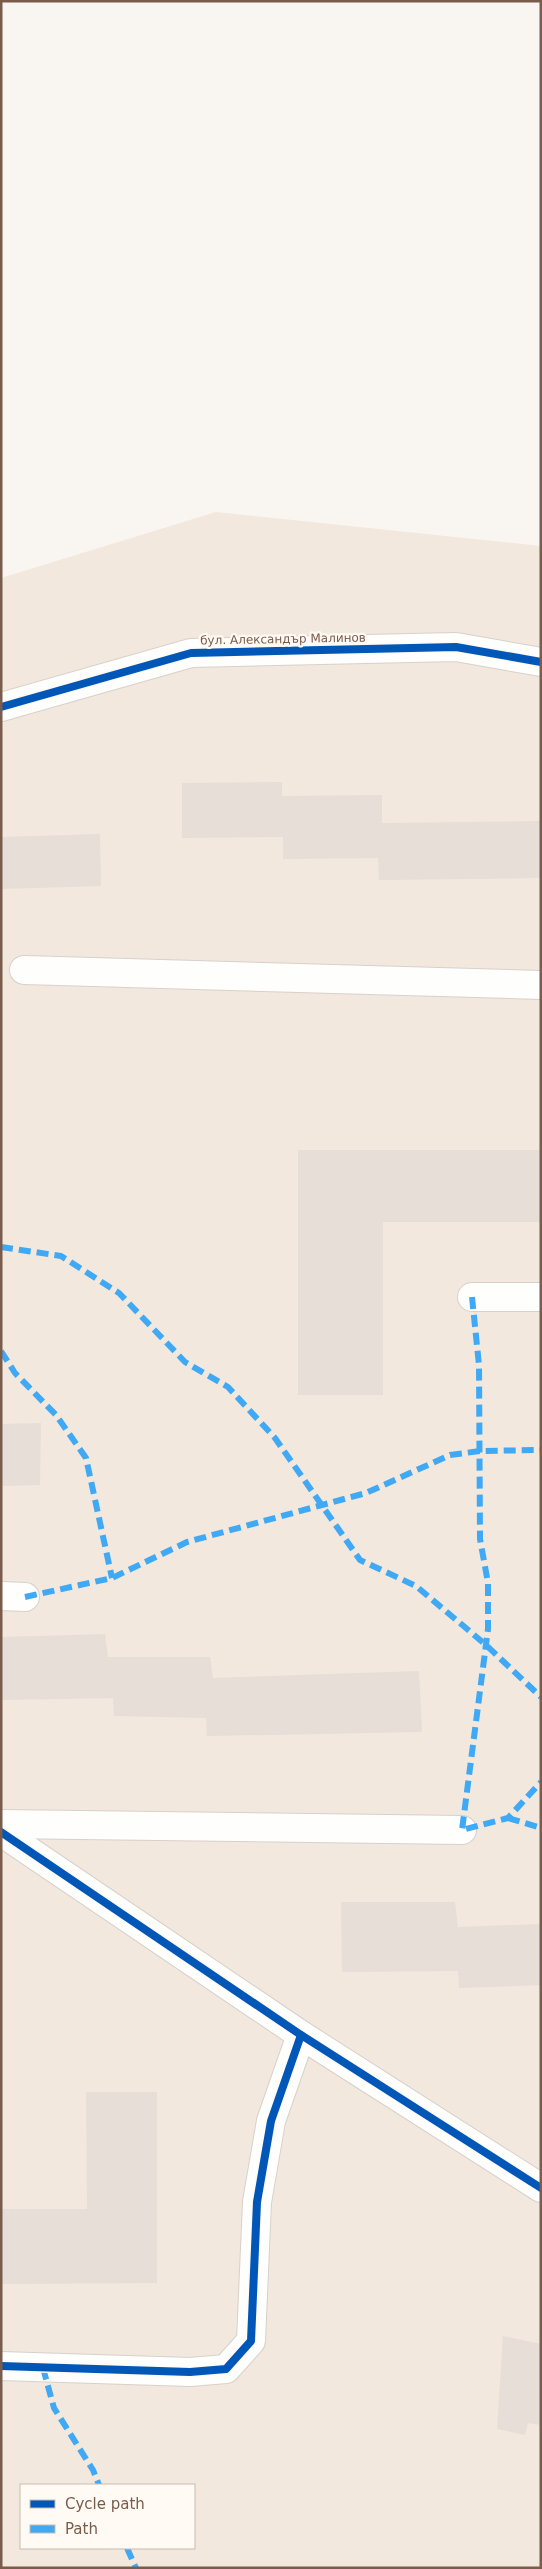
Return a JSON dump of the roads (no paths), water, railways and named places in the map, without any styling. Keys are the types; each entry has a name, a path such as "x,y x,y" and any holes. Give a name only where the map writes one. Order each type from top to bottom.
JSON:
{"street":[{"name":"бул. Александър Малинов","path":"1,707 191,653 456,647 541,662"},
{"path":"24,970 541,985"},
{"path":"472,1297 541,1297"},
{"path":"1,1824 462,1830"},
{"path":"1,1832 301,2035 539,2185"},
{"path":"1,2366 190,2372 226,2369 251,2341 257,2202 271,2121 301,2035"}]}
